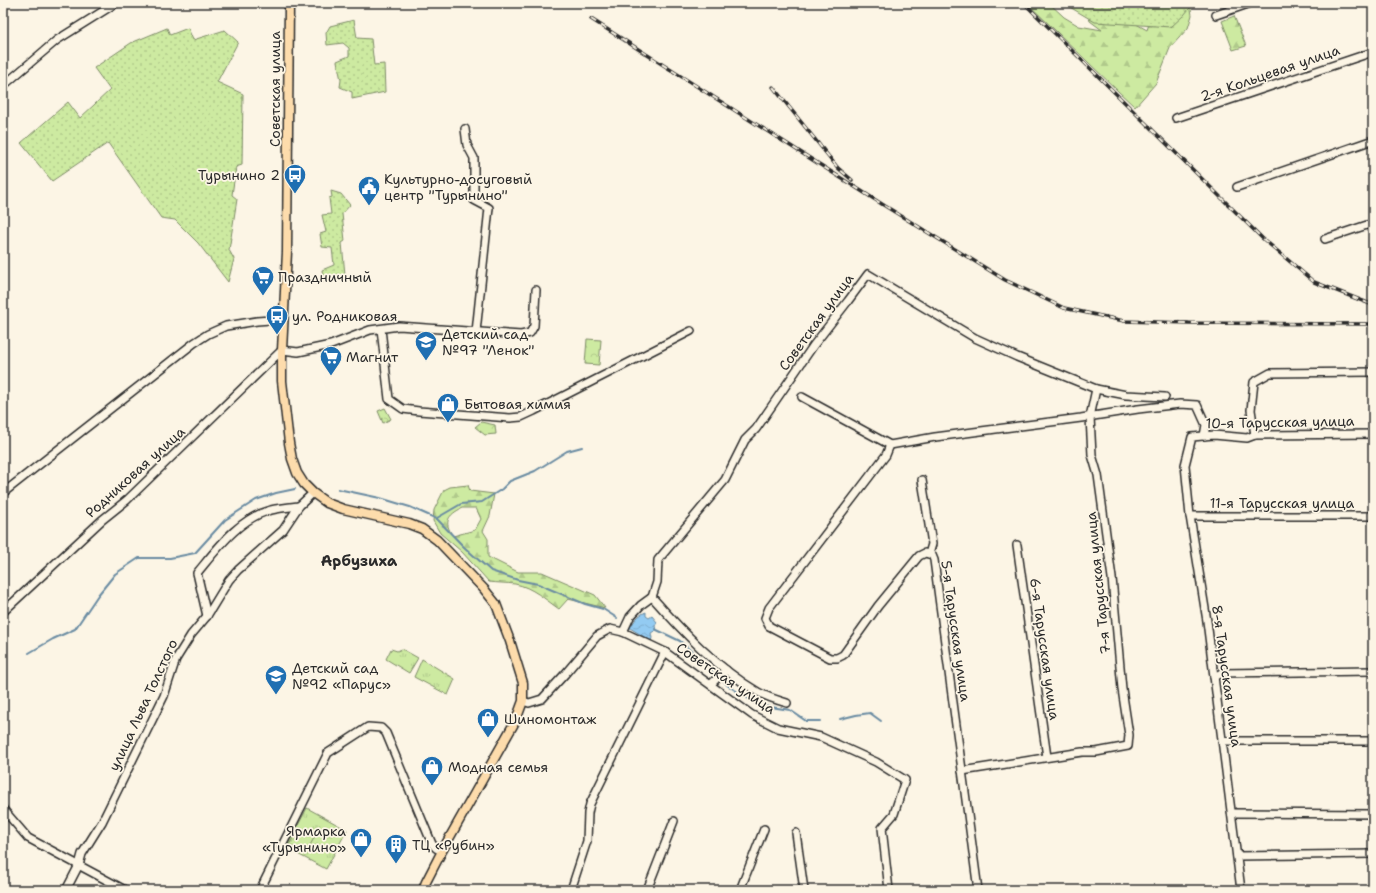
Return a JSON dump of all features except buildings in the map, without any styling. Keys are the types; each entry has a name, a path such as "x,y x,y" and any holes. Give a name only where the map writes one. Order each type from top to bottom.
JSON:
{"main road":[{"name":"Советская улица","path":"289,3 287,252 282,350 282,381 292,459 297,473 304,484 313,493 327,503 343,509 409,524 422,529 460,563 484,589 498,608 523,683 523,701 516,720 442,851 423,890"}],"street":[{"path":"3,86 57,40 116,3"},
{"path":"1216,15 1252,3"},
{"name":"2-я Кольцевая улица","path":"1176,118 1373,52"},
{"path":"465,129 467,145 474,158 474,200 489,208 476,332"},
{"path":"1237,187 1373,140"},
{"path":"1325,239 1373,223"},
{"name":"Советская улица","path":"786,703 759,692 726,670 678,627 652,597 657,582 658,560 725,480 745,440 756,429 812,346 848,302 868,274 975,338 1017,357 1096,389 1126,395 1165,397"},
{"path":"282,350 298,352 331,345 370,330 399,326 521,335 530,333 534,326 536,290"},
{"path":"3,493 208,334 226,326 257,321 284,319"},
{"path":"381,328 389,399 402,409 510,418 534,411 691,332"},
{"name":"Родниковая улица","path":"3,612 102,520 127,500 282,350"},
{"path":"1255,435 1251,410 1254,382 1270,373 1373,372"},
{"name":"7-я Тарусская улица","path":"1047,757 1082,752 1096,752 1128,746 1130,735 1122,689 1112,578 1098,475 1092,455 1090,417 1096,389"},
{"path":"802,397 890,445 935,437 1180,404 1197,405 1206,425 1204,436"},
{"name":"10-я Тарусская улица","path":"1185,465 1192,437 1214,435 1247,438 1255,435 1373,434"},
{"name":"5-я Тарусская улица","path":"890,445 886,455 769,608 766,618 769,626 830,658 837,658 842,655 878,606 919,556 925,553 932,555 934,560 978,890"},
{"name":"8-я Тарусская улица","path":"1185,465 1190,516 1214,677 1241,890"},
{"path":"922,480 932,544 929,554"},
{"name":"улица Льва Толстого","path":"66,890 79,865 82,854 102,822 164,696 176,659 191,635 207,616 229,580 283,530 299,506 313,493"},
{"path":"207,616 197,573 222,542 248,520 270,510 299,506"},
{"name":"11-я Тарусская улица","path":"1190,516 1373,516"},
{"name":"6-я Тарусская улица","path":"1017,545 1047,757"},
{"path":"623,632 630,617 641,604 652,597"},
{"name":"Советская улица","path":"523,701 529,703 542,699 597,636 610,629 623,632 665,652 752,714 778,728 821,737 876,762 905,780 894,814 882,828 889,890"},
{"name":"Советская улица","path":"571,890 587,841 588,813 590,804 665,652"},
{"path":"711,684 726,670"},
{"path":"1214,677 1222,672 1373,671"},
{"path":"260,890 328,753 368,727 380,728 386,733 432,844 442,851"},
{"path":"1222,741 1373,741"},
{"path":"962,771 1047,757"},
{"path":"3,809 28,838 125,890"},
{"path":"1232,813 1373,814"},
{"path":"647,890 674,821"},
{"path":"740,890 764,829"},
{"path":"796,833 804,890"},
{"path":"1237,856 1373,854"}],"green space":[{"path":"1027,3 1049,3 1064,17 1079,26 1102,30 1090,21 1084,3 1127,19 1147,30 1156,3 1190,3 1192,15 1188,28 1170,48 1156,83 1135,107"},
{"path":"1063,3 1194,3 1171,27 1095,22"},
{"path":"1234,16 1246,46 1233,50 1222,21"},
{"path":"354,20 357,38 371,39 374,65 384,64 385,92 352,99 352,92 340,87 341,80 337,61 349,56 349,48 343,43 327,45 326,33 330,26"},
{"path":"167,28 170,35 188,28 193,40 225,30 238,42 217,82 243,94 242,165 236,167 232,195 237,199 229,250 234,259 228,282 198,243 175,220 161,218 108,143 52,181 21,143 68,102 80,118 110,90 94,68 131,43"},
{"path":"331,191 341,194 350,205 342,214 345,241 342,243 345,275 324,282 322,270 334,265 332,248 322,247 320,234 326,232 322,215 331,214 329,198 332,197"},
{"path":"587,339 601,340 599,365 585,364"},
{"path":"385,408 391,419 383,423 378,411"},
{"path":"481,422 495,425 496,434 485,435 475,427"},
{"path":"468,485 470,491 494,494 490,516 483,531 488,539 488,557 518,572 542,572 595,595 605,608 568,599 559,609 527,588 515,584 489,582 462,552 440,533 433,521 434,510 444,490 450,487","holes":["462,508 476,508 481,519 475,530 453,536 448,527 448,519 450,516"]},
{"path":"391,649 397,651 402,649 418,658 409,673 386,659"},
{"path":"422,659 455,679 448,695 414,677"},
{"path":"307,808 347,830 326,869 286,848"},
{"path":"299,828 315,836 306,853 289,845"}],"water":[{"path":"646,612 646,616 649,618 652,616 657,622 655,626 656,630 651,633 651,641 630,628 636,618"}],"waterway":[{"path":"437,518 461,504 482,502 502,489 510,481 535,471 567,451 582,447"},
{"path":"29,653 53,639 75,629 98,595 115,574 139,558 170,558 195,553 225,520 256,500 276,493 295,489"},
{"path":"338,489 380,498 410,507 437,519 464,547 491,571 518,580 538,584 585,604 603,609 617,618"},
{"path":"655,629 680,641 715,673"},
{"path":"723,680 727,685 758,705 790,710 806,721 820,721"},
{"path":"840,719 870,713 881,721"}],"railway":[{"path":"1024,3 1262,238 1314,282 1373,305"},
{"path":"591,19 885,206 1005,280 1064,308 1124,321 1189,323 1373,324"},
{"path":"773,87 838,168 852,180"}],"place":[{"name":"Турынино 2","path":"295,194"},
{"name":"Культурно-досуговый центр \"Турынино\"","path":"369,206"},
{"name":"Праздничный","path":"263,296"},
{"name":"ул. Родниковая","path":"277,336"},
{"name":"Детский сад №97 \"Ленок\"","path":"426,362"},
{"name":"Магнит","path":"331,376"},
{"name":"Бытовая химия","path":"448,424"},
{"name":"Детский сад №92 «Парус»","path":"276,696"},
{"name":"Шиномонтаж","path":"488,738"},
{"name":"Модная семья","path":"432,786"},
{"name":"Ярмарка «Турынино»","path":"361,858"},
{"name":"ТЦ «Рубин»","path":"396,864"}],"district":[{"name":"Арбузиха","path":"359,561"}]}
